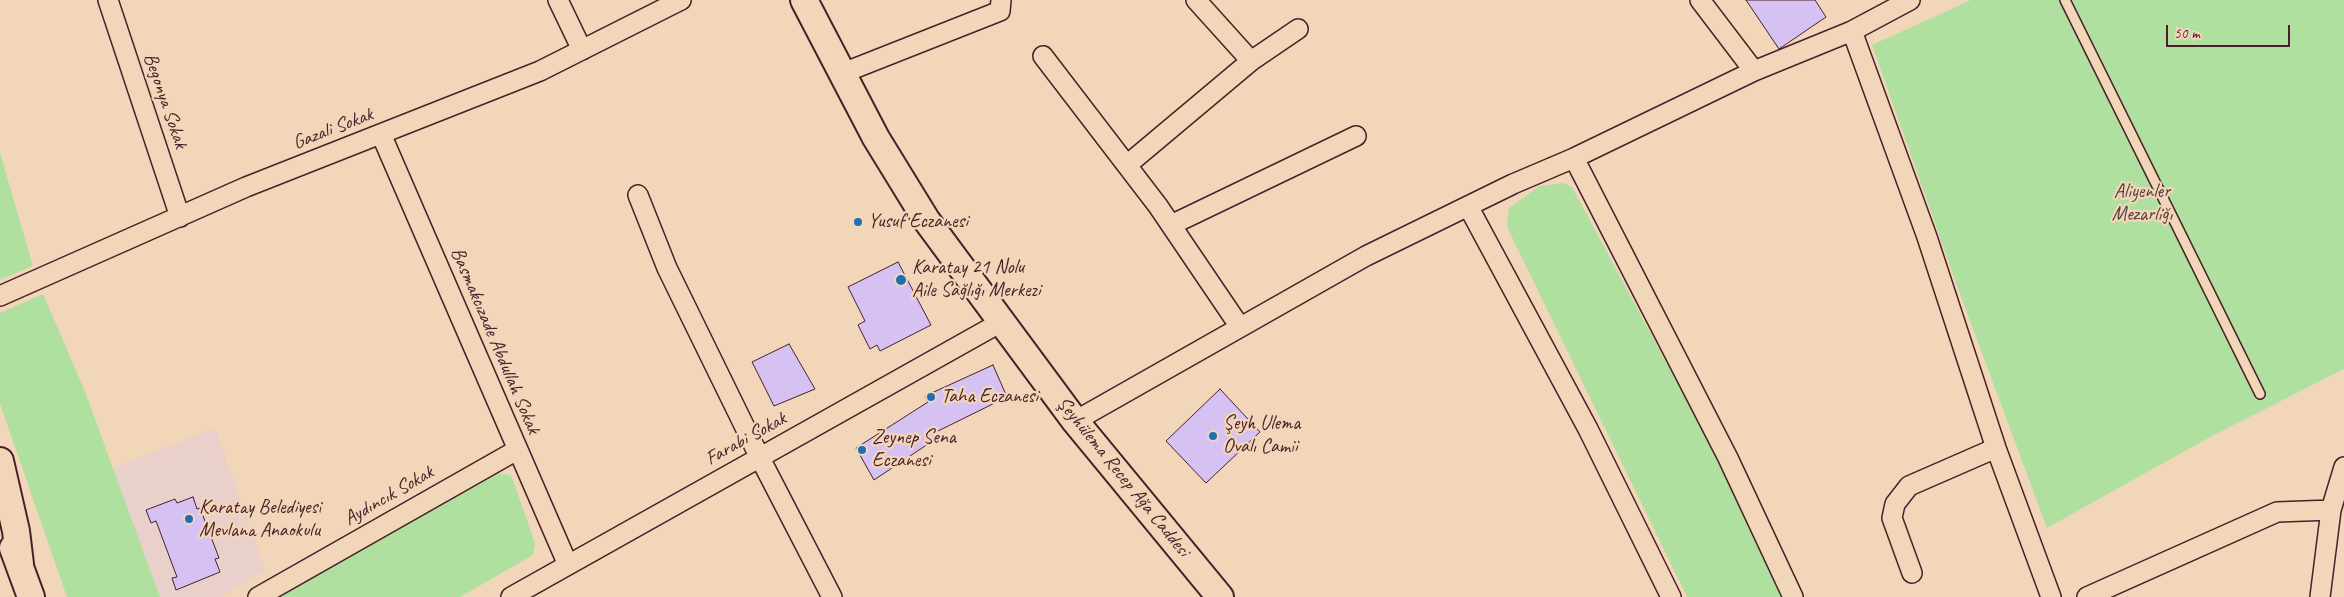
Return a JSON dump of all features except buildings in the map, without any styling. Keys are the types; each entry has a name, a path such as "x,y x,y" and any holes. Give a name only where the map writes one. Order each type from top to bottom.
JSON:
{"street":[{"name":"Begonya Sokak","path":"108,0 180,217"},
{"path":"558,0 582,50"},
{"name":"Gazali Sokak","path":"0,296 246,187 540,71 681,0"},
{"name":"Şeyhülema Recep Ağa Caddesi","path":"804,0 876,138 927,221 1075,420 1220,597"},
{"path":"843,73 1000,11 1001,0"},
{"path":"1196,0 1251,61"},
{"path":"1700,0 1754,71"},
{"path":"1075,420 1366,256 1754,71 1852,30 1910,0"},
{"path":"1126,164 1251,61 1298,29"},
{"path":"1852,30 1927,238 1996,448 2051,597"},
{"path":"1044,56 1171,225 1240,328"},
{"name":"Basmakcızade Abdullah Sokak","path":"381,134 568,565"},
{"path":"1171,225 1356,136"},
{"path":"1574,158 1728,458 1793,597"},
{"path":"638,195 667,268 760,458 832,597"},
{"path":"1468,206 1588,428 1670,597"},
{"name":"Farabi Sokak","path":"522,594 568,565 1003,321"},
{"path":"1912,574 1892,518 1895,504 1909,486 1996,448"},
{"name":"Aydıncık Sokak","path":"258,597 517,450"},
{"path":"0,461 15,523 20,564"},
{"path":"2320,597 2331,510 2344,467"},
{"path":"2087,597 2277,512 2331,510"},
{"path":"0,517 20,564 31,597"},
{"path":"0,540 20,564"}],"lane":[{"path":"2065,0 2260,394"}],"shaded area":[{"name":"Karatay Belediyesi Mevlana Anaokulu","path":"215,428 265,570 222,597 159,597 112,468"}],"green space":[{"name":"Aliyenler Mezarlığı","path":"1971,0 2344,0 2344,369 2210,437 2047,528 1960,294 1872,45"},
{"path":"0,153 33,266 0,280"},
{"path":"1563,183 1572,187 1712,448 1785,597 1687,597 1507,227 1509,208 1539,186"},
{"path":"43,294 84,389 160,597 67,597 0,404 0,313"},
{"path":"494,473 511,475 535,543 533,555 460,597 275,597"}],"place":[{"name":"Yusuf Eczanesi","path":"858,222"},
{"name":"Karatay 21 Nolu Aile Sağlığı Merkezi","path":"901,280"},
{"name":"Taha Eczanesi","path":"931,397"},
{"name":"Şeyh Ulema Ovalı Camii","path":"1213,436"},
{"name":"Zeynep Sena Eczanesi","path":"862,450"},
{"name":"Karatay Belediyesi Mevlana Anaokulu","path":"189,519"}]}
